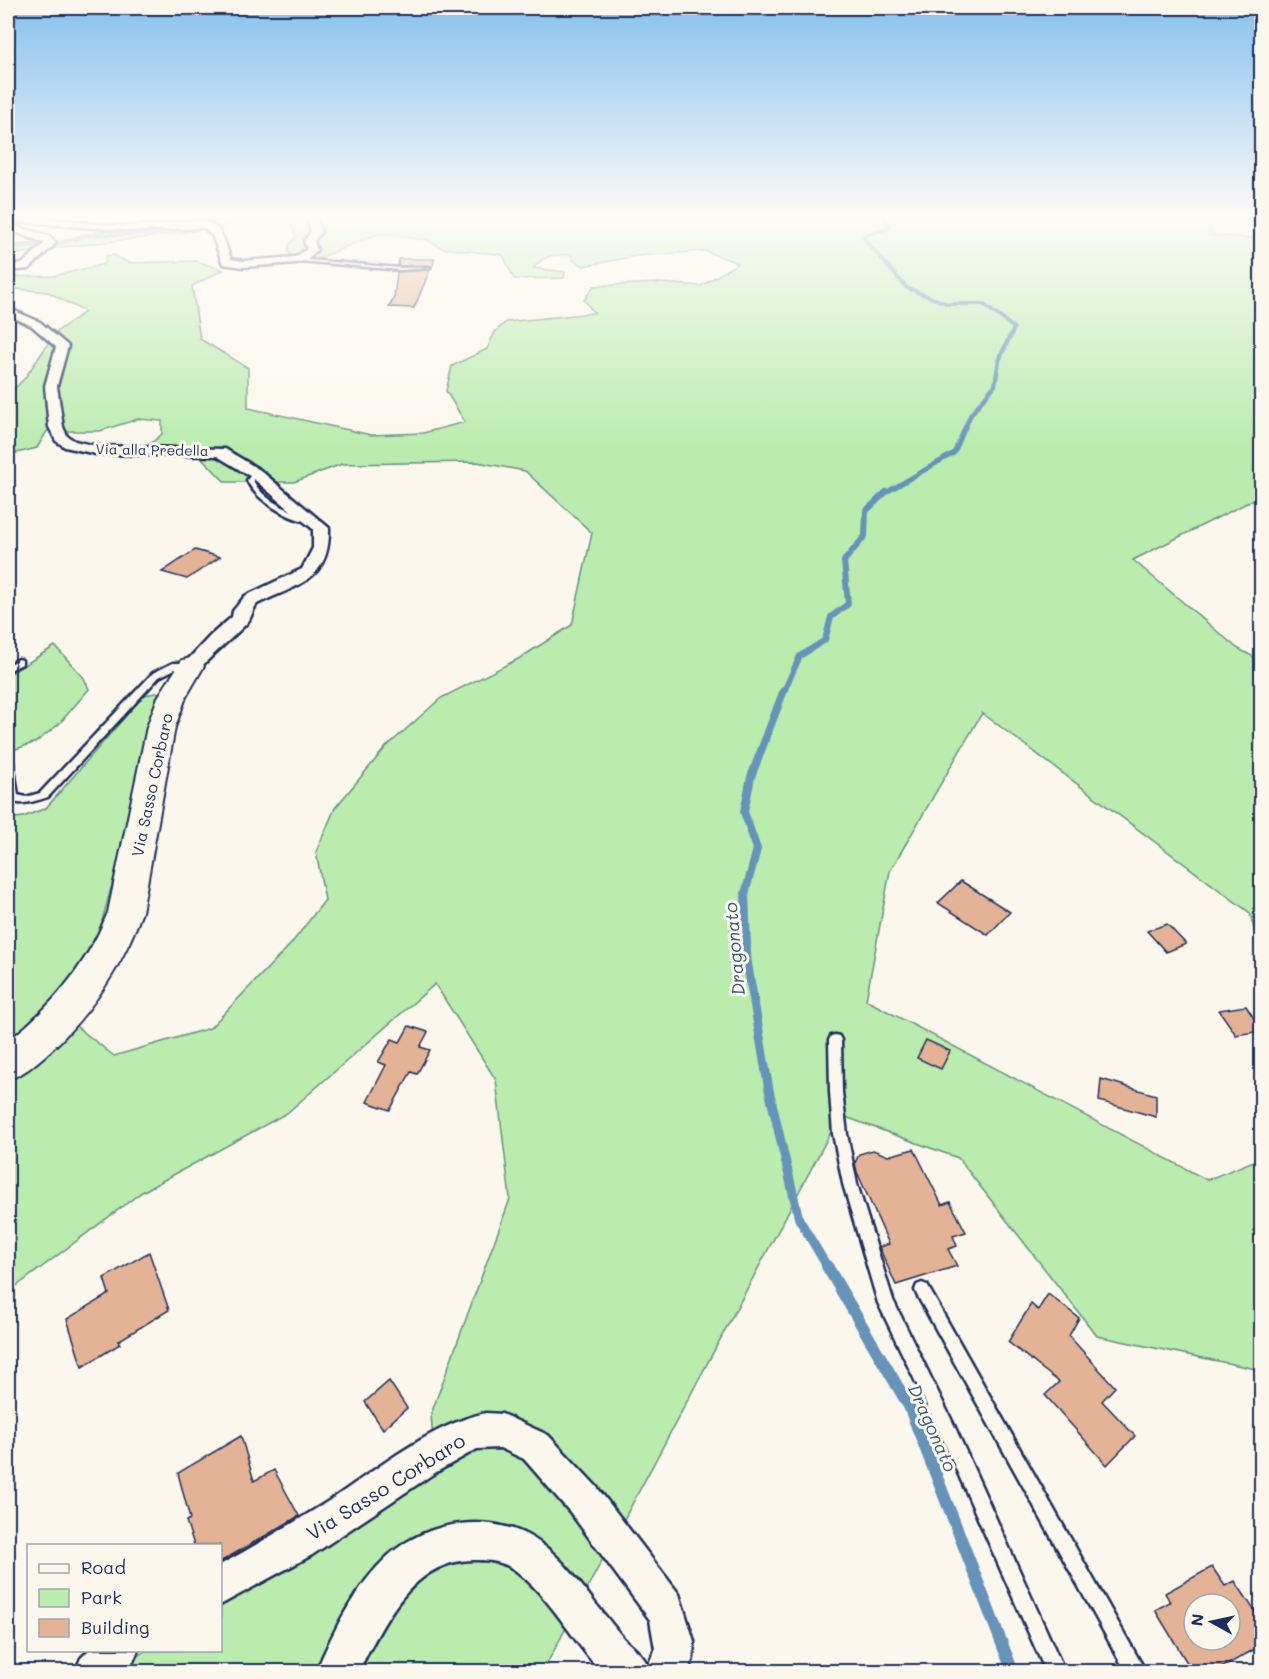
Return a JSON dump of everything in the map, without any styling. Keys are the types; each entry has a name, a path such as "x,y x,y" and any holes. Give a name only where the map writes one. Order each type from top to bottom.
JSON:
{"street":[{"name":"Via alla Predella","path":"8,310 36,324 62,346 51,386 56,427 61,438 77,447 96,450 220,452 255,472 321,528 322,537 314,567 304,577 251,600 242,611 241,619 217,639 191,666"},
{"name":"Via Sasso Corbaro","path":"8,1063 73,1004 91,982 117,937 125,912 161,727 172,697 191,666"},
{"name":"Via Sasso Corbaro","path":"222,1585 299,1542 420,1461 451,1443 472,1433 486,1430 502,1431 536,1447 559,1470 665,1608 673,1627 675,1648 670,1666 664,1671"},
{"path":"336,1671 373,1604 412,1559 432,1548 457,1542 481,1540 497,1543 530,1558 559,1590 598,1642 630,1671"},
{"path":"95,1671 116,1652"}],"lane":[{"path":"8,668 19,663"},
{"path":"8,762 13,796 21,801 38,799 50,791 104,729 156,675 173,666 191,666"},
{"path":"835,1040 840,1134 850,1184 886,1303 947,1429 1056,1671"},
{"path":"922,1290 1137,1671"}],"green space":[{"path":"51,293 193,293 200,339 248,368 248,408 371,435 423,433 465,422 446,391 452,366 487,349 495,332 506,322 594,313 584,300 589,293 1261,293 1261,496 1133,560 1237,648 1261,661 1261,958 1250,913 982,713 890,871 866,1000 1207,1180 1261,1158 1261,1370 1097,1336 958,1158 840,1115 543,1671 115,1671 144,1652 222,1652 222,1604 435,1473 431,1414 510,1199 496,1080 435,984 287,1113 142,1192 14,1288 8,1296 8,819 23,817 46,808 144,695 161,692 163,698 99,932 78,972 52,1007 114,1056 210,1028 291,944 325,900 316,852 335,808 386,747 441,698 520,658 572,625 592,533 525,471 477,462 342,464 294,482 225,482 199,455 136,456 162,434 162,421 138,419 100,431 47,431 37,448 8,455 8,395 25,378 56,332 85,312"},
{"path":"55,646 84,678 89,689 59,724 36,742 8,752 8,675"}],"building":[{"path":"395,293 420,293 414,308 389,307"},
{"path":"195,550 220,557 187,579 162,572"},
{"path":"961,881 1010,912 988,935 938,903"},
{"path":"1167,924 1186,944 1166,952 1147,931"},
{"path":"1246,1006 1262,1031 1236,1035 1219,1010"},
{"path":"409,1026 428,1032 420,1047 430,1050 417,1074 411,1072 390,1110 367,1102 386,1065 378,1062 392,1039 400,1042"},
{"path":"926,1040 950,1051 941,1069 917,1058"},
{"path":"1101,1079 1156,1095 1156,1117 1099,1101"},
{"path":"914,1149 942,1205 950,1202 966,1232 953,1236 957,1246 948,1249 957,1266 896,1285 879,1247 889,1244 855,1163 859,1154 873,1150 888,1156"},
{"path":"149,1252 169,1310 118,1341 120,1344 82,1367 67,1319 109,1294 104,1278"},
{"path":"1048,1294 1079,1318 1069,1336 1115,1387 1102,1401 1135,1436 1107,1465 1045,1395 1059,1382 1008,1342 1031,1304 1038,1310"},
{"path":"389,1381 407,1408 383,1429 365,1402"},
{"path":"241,1436 254,1481 274,1470 299,1516 222,1561 222,1544 194,1544 186,1521 190,1519 178,1473"},
{"path":"1212,1567 1225,1586 1235,1581 1262,1622 1262,1645 1216,1671 1192,1671 1155,1610 1170,1602 1165,1593"}],"waterway":[{"name":"Dragonato","path":"921,293 948,304 983,304 1014,328 1010,338"},
{"name":"Dragonato","path":"885,493 954,453 971,414 995,385 999,360 1010,336"},
{"name":"Dragonato","path":"784,691 800,656 825,640 831,617 848,604 844,561 865,536 866,511 886,492"},
{"name":"Dragonato","path":"747,945 745,894 757,849 744,812 751,777 784,690"},
{"name":"Dragonato","path":"746,943 769,1090 799,1219 828,1268"},
{"name":"Dragonato","path":"827,1266 909,1406 1013,1672"}]}
